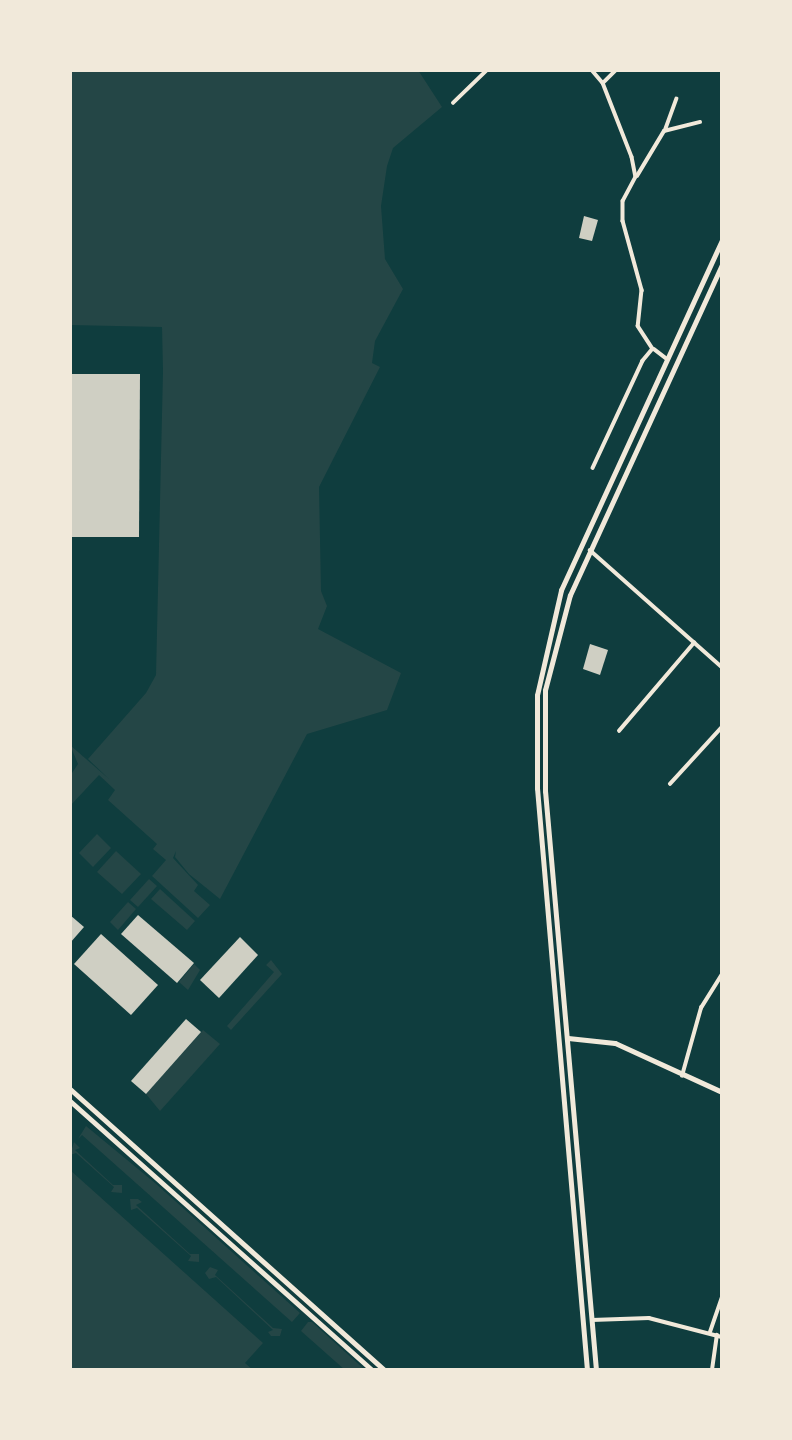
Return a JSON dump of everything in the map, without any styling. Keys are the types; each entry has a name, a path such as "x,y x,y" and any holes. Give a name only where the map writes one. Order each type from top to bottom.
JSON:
{"main road":[{"path":"587,1370 561,1040 537,788 537,695 561,590 722,240"},
{"path":"596,1370 542,727 557,633 590,550 722,264"},
{"path":"624,451 634,456"},
{"path":"561,1040 570,1038 615,1043 681,1076 722,1091"},
{"path":"70,1089 384,1370"},
{"path":"70,1101 373,1370"},
{"path":"573,1186 582,1185"},
{"path":"577,1233 585,1233"}],"street":[{"path":"453,103 487,70"},
{"path":"592,70 603,83 636,177"},
{"path":"603,83 616,70"},
{"path":"666,358 653,349 638,326 642,290 624,221 623,201 664,131 676,99"},
{"path":"664,131 700,122"},
{"path":"593,468 643,360 653,349"},
{"path":"590,550 722,667"},
{"path":"619,731 694,643"},
{"path":"670,784 722,727"},
{"path":"681,1076 701,1008 722,975"},
{"path":"710,1332 722,1298"},
{"path":"592,1320 649,1318 720,1336 712,1370"}],"shaded area":[{"path":"70,70 418,70 442,107 393,148 387,166 381,206 385,259 403,289 375,341 372,363 380,367 319,487 321,591 327,606 318,629 401,673 387,710 307,734 220,899 189,874 175,857 176,851 173,858 198,885 194,891 210,905 198,918 152,876 166,860 153,849 157,844 108,800 115,790 99,775 70,806 70,776 78,764 70,745 109,779 88,759 146,693 156,675 163,371 162,327 70,325"},
{"path":"97,834 111,848 93,867 79,853"},
{"path":"116,851 141,874 122,894 97,872"},
{"path":"149,879 157,886 138,907 130,900"},
{"path":"160,889 195,921 187,930 151,899"},
{"path":"128,902 136,909 118,930 110,922"},
{"path":"271,960 282,974 231,1030 227,1026 274,972 266,965"},
{"path":"194,964 200,970 188,990 179,982"},
{"path":"203,1030 220,1044 160,1111 146,1094"},
{"path":"86,1126 155,1183 300,1313 292,1322 82,1135 78,1139"},
{"path":"74,1142 80,1148 75,1150 113,1185 122,1185 122,1193 111,1192 114,1187 76,1153 70,1155"},
{"path":"70,1170 263,1343 245,1363 253,1370 70,1370"},
{"path":"130,1199 142,1202 136,1205 190,1254 199,1254 199,1262 188,1261 191,1256 137,1208 131,1210"},
{"path":"210,1267 218,1270 215,1275 273,1328 282,1329 280,1336 271,1336 268,1332 273,1330 216,1277 209,1279 205,1273"},
{"path":"308,1322 312,1322 365,1370 345,1370 301,1331"}],"building":[{"path":"584,216 598,220 592,241 579,238"},
{"path":"70,374 140,374 139,537 70,537"},
{"path":"590,644 608,650 600,675 583,669"},
{"path":"70,915 84,927 70,943"},
{"path":"138,915 194,963 177,983 121,934"},
{"path":"101,934 158,985 131,1015 74,964"},
{"path":"240,937 258,955 219,998 200,980"},
{"path":"186,1019 201,1032 146,1094 131,1081"}]}
